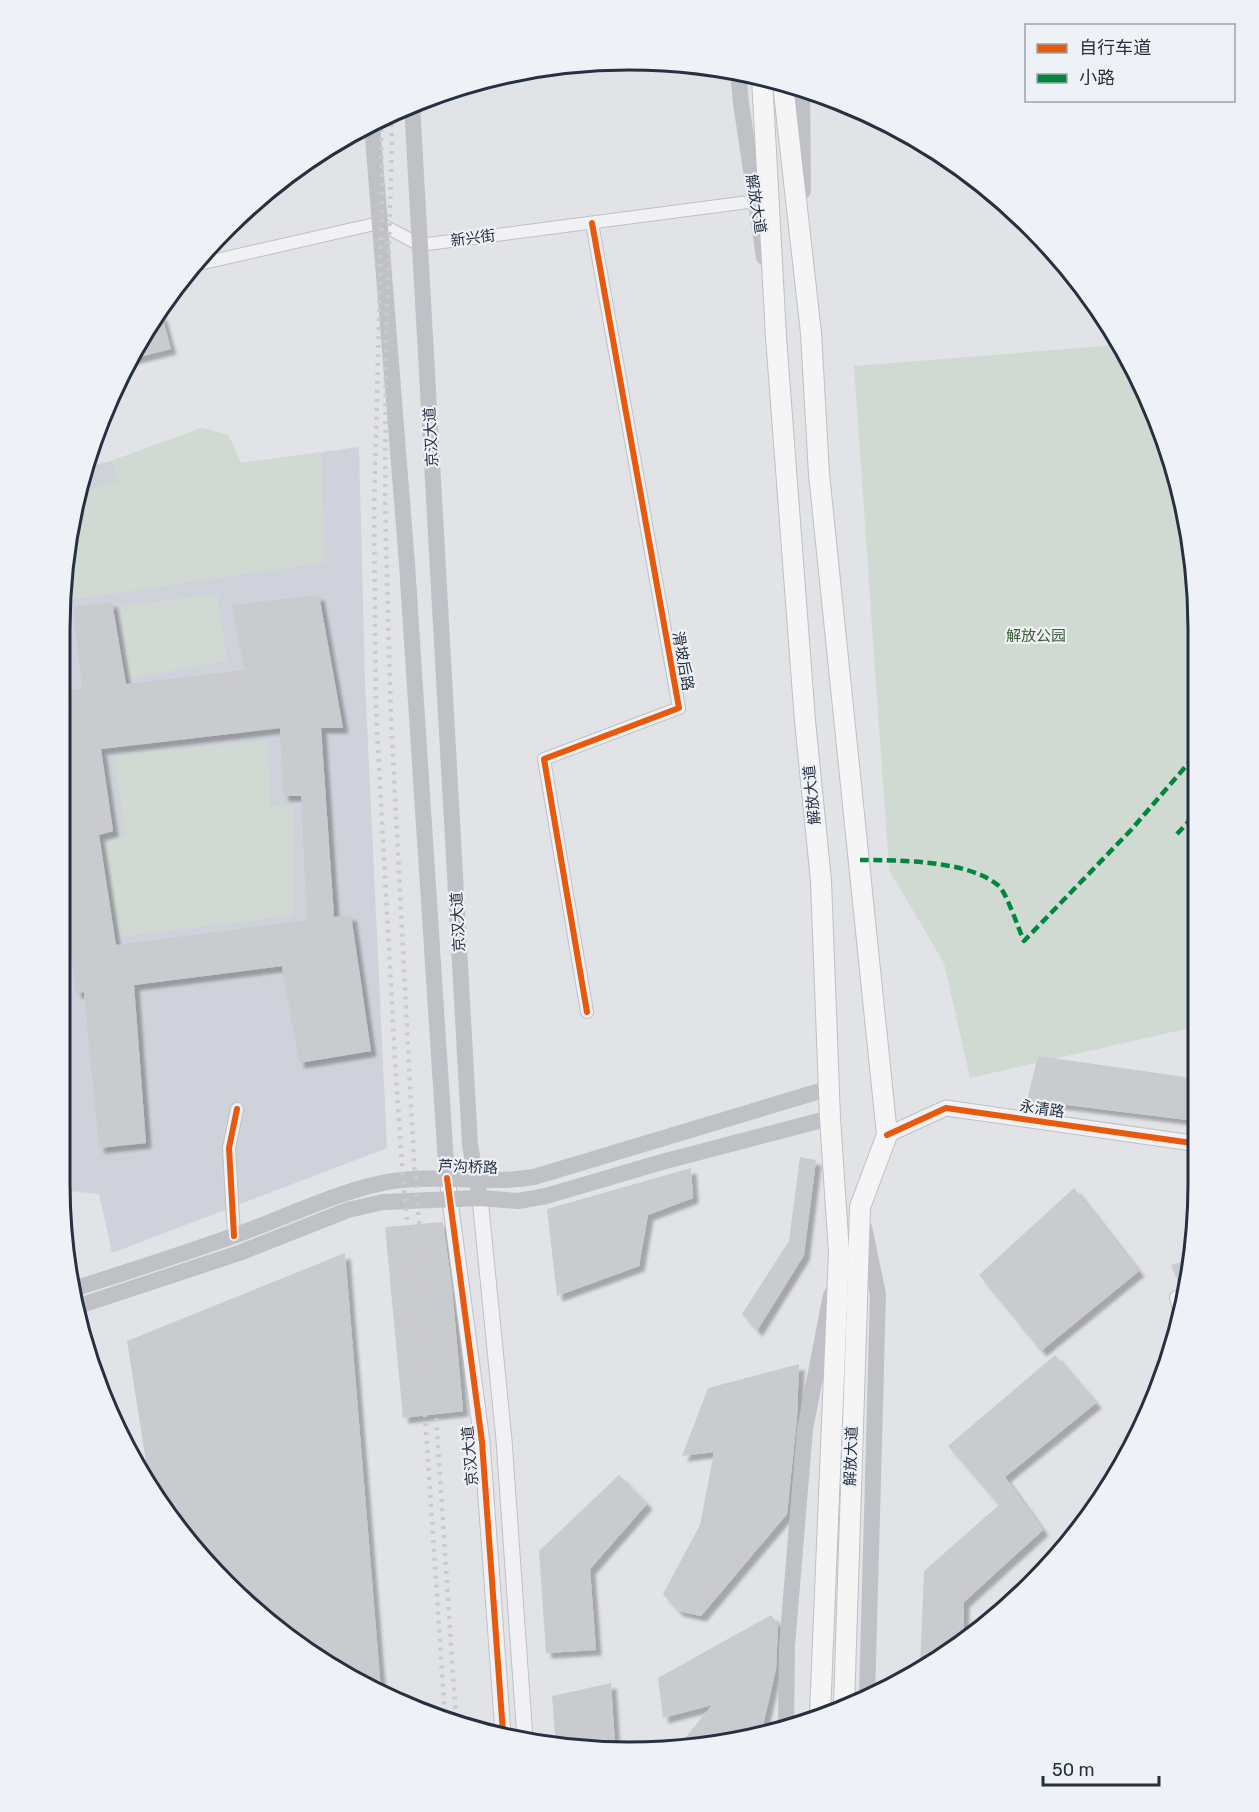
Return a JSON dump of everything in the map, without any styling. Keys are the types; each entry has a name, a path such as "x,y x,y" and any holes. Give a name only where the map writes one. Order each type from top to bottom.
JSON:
{"main road":[{"name":"解放大道","path":"739,81 776,337"},
{"name":"解放大道","path":"762,87 776,337 805,721 821,881 830,1118 839,1253 820,1708"},
{"name":"解放大道","path":"784,93 811,333"},
{"name":"解放大道","path":"802,98 803,186 819,474 887,1135 860,1207 844,1698"},
{"name":"京汉大道","path":"413,114 470,1133 480,1198"},
{"name":"京汉大道","path":"373,133 407,564 447,1178"},
{"name":"芦沟桥路","path":"80,1287 234,1236 365,1187 393,1181 447,1178 514,1181 534,1177 830,1088"},
{"name":"芦沟桥路","path":"84,1305 239,1253 348,1210 383,1202 480,1198 518,1201 546,1196 662,1162 830,1118"},
{"name":"解放大道","path":"860,1207 878,1294 867,1688"},
{"name":"解放大道","path":"786,1719 787,1646 805,1429 839,1253"}],"street":[{"name":"新兴街","path":"420,245 756,201"},
{"path":"208,262 380,223 420,245"},
{"name":"滑坡后路","path":"587,1012 544,759 679,708 592,223"},
{"name":"永清路","path":"887,1135 946,1108 1188,1142"},
{"path":"234,1236 229,1148 237,1109"},
{"name":"京汉大道","path":"447,1178 482,1442 503,1727"},
{"name":"京汉大道","path":"480,1198 504,1440 524,1732"}],"shaded area":[{"path":"202,428 228,435 241,463 359,447 365,681 387,1148 112,1253 99,1194 71,1191 70,1182 70,630 72,593 81,520 96,465"}],"green space":[{"name":"解放公园","path":"1111,345 1131,382 1159,450 1178,520 1184,557 1188,630 1188,1028 970,1078 944,963 889,870 854,366"},
{"path":"202,428 228,435 241,463 321,452 325,562 72,600 75,557 89,489 119,482 111,461"},
{"path":"217,594 227,661 130,678 120,606"},
{"path":"268,740 270,806 293,807 293,915 119,937 104,843 126,836 114,756"}],"building":[{"path":"163,322 171,349 142,356"},
{"path":"319,595 343,728 321,728 334,917 351,915 371,1051 299,1063 282,966 134,985 146,1143 99,1148 84,992 76,993 70,945 70,690 82,689 73,607 112,602 126,684 244,670 232,605","holes":["280,728 283,796 301,796 307,920 116,945 99,835 113,831 101,749"]},
{"path":"1038,1056 1188,1077 1188,1120 1027,1100"},
{"path":"800,1157 816,1160 804,1255 757,1331 742,1314 789,1241"},
{"path":"691,1168 693,1198 648,1215 639,1266 557,1296 547,1209"},
{"path":"1074,1188 1139,1271 1041,1351 979,1275"},
{"path":"443,1222 452,1288 463,1411 403,1418 385,1227"},
{"path":"345,1253 380,1683 319,1647 261,1603 234,1578 186,1523 146,1464 127,1341"},
{"path":"1183,1261 1179,1285 1171,1265"},
{"path":"1055,1355 1096,1403 1005,1477 1043,1530 964,1602 963,1631 920,1660 924,1571 999,1505 948,1446"},
{"path":"799,1364 797,1417 787,1514 701,1616 678,1611 663,1594 700,1525 714,1452 682,1456 708,1388"},
{"path":"619,1475 647,1504 590,1569 596,1650 546,1653 539,1551"},
{"path":"771,1615 778,1625 776,1669 763,1725 739,1731 685,1738 712,1705 663,1718 658,1678"},
{"path":"611,1683 615,1741 555,1737 552,1696"}],"railway":[{"path":"391,124 385,506 391,718 414,1163 436,1416 456,1714"},
{"path":"381,128 382,206 374,509 376,710 396,1078 424,1400 445,1710"}],"marked path":[{"path":"860,860 933,863 952,866 986,877 1002,890 1024,941 1131,830 1188,764"},
{"path":"1177,834 1188,822"}],"cycle path":[{"path":"587,1012 544,759 679,708 592,223"},
{"path":"887,1135 946,1108 1188,1142"},
{"path":"234,1236 229,1148 237,1109"},
{"path":"447,1178 482,1442 503,1727"}]}
